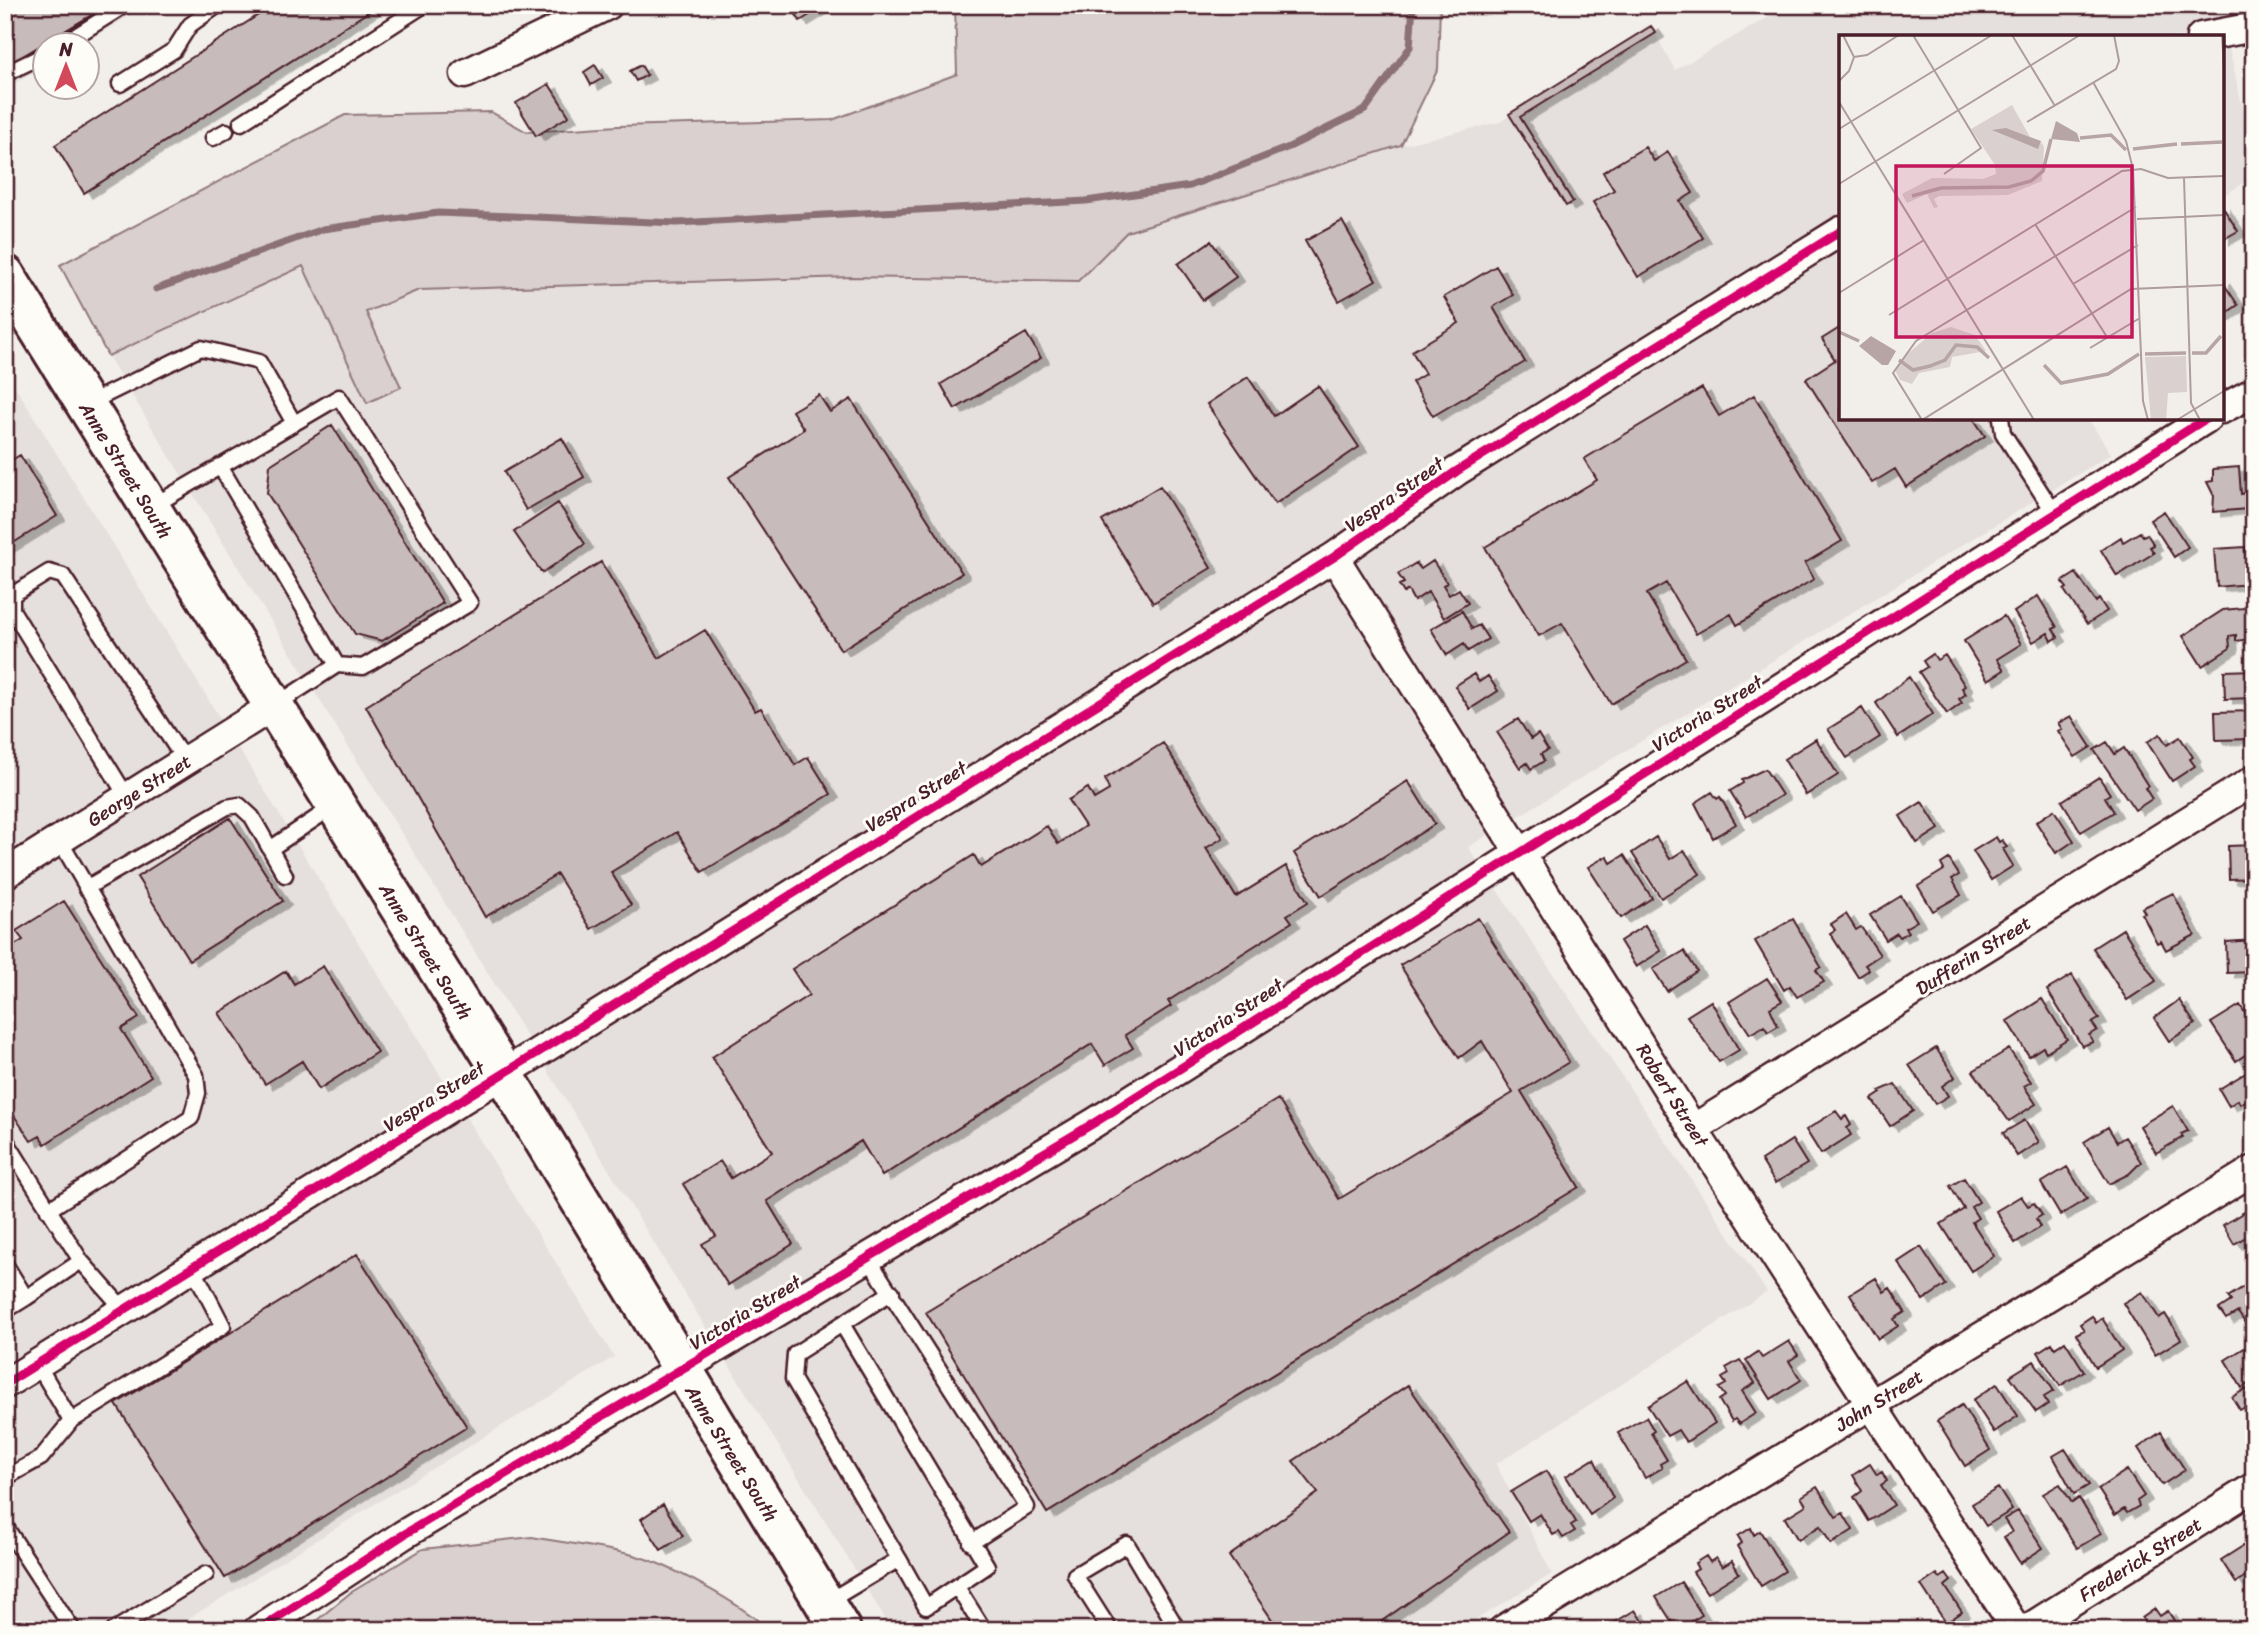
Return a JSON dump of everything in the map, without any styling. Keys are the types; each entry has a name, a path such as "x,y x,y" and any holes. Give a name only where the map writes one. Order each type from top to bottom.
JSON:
{"street":[{"path":"466,74 608,5"},
{"path":"2212,35 2254,27"},
{"name":"Vespra Street","path":"5,1384 1334,557 1457,471 1839,232"},
{"name":"Anne Street South","path":"5,275 503,1073 833,1616"},
{"path":"2224,408 2254,391"},
{"name":"Victoria Street","path":"258,1630 403,1535 1094,1123 2204,420"},
{"name":"Robert Street","path":"1334,557 1693,1129 2017,1630"},
{"name":"George Street","path":"5,874 273,706"},
{"name":"Dufferin Street","path":"1693,1129 2254,780"},
{"name":"John Street","path":"1503,1630 2254,1170"},
{"name":"Frederick Street","path":"2026,1630 2254,1487"}],"lane":[{"path":"82,32 125,5"},
{"path":"120,83 174,50 190,25 218,5"},
{"path":"240,123 424,5"},
{"path":"5,74 32,61"},
{"path":"86,405 201,348 259,362 294,423"},
{"path":"150,508 339,397 470,603 363,667 337,666 273,706"},
{"path":"2001,420 2003,433 2055,514"},
{"path":"220,466 337,666"},
{"path":"127,797 12,610 12,595 49,572 63,576 185,761"},
{"path":"86,888 227,807 239,805 252,817 285,875"},
{"path":"270,849 334,806"},
{"path":"48,1210 191,1118 198,1093 196,1076 60,841"},
{"path":"5,1139 81,1261 125,1311"},
{"path":"868,1258 1027,1507 971,1543"},
{"path":"5,1311 81,1261"},
{"path":"5,1264 26,1298"},
{"path":"5,1478 41,1458 71,1421 223,1326 193,1268"},
{"path":"842,1324 987,1566 926,1607 793,1379 795,1354 892,1292"},
{"path":"38,1365 71,1421"},
{"path":"5,1526 72,1630"},
{"path":"1110,1630 1076,1574 1127,1544 1178,1630"},
{"path":"833,1616 899,1559"},
{"path":"114,1630 206,1574"},
{"path":"957,1587 984,1630"}],"shaded area":[{"path":"5,5 148,5 102,32 32,32 32,73 5,89"},
{"path":"955,5 1440,5 1438,69 1401,145 1127,232 1078,281 852,277 419,290 366,312 401,387 367,403 303,266 108,356 60,265 345,115 491,112 527,132 618,126 832,120 957,74"},
{"path":"1790,5 2219,5 2254,157 2254,176 2224,196 2224,35 1839,35 1839,420 2089,420 2111,454 1468,847 1767,1292 1496,1464 1552,1574 1459,1630 892,1630 108,356 303,266 401,387 365,312 419,290 852,277 1078,281 1127,232 1401,145 1500,122 1650,24 1675,70"},
{"path":"5,370 614,1357 170,1630 5,1630"},
{"path":"532,1537 649,1560 723,1597 769,1630 305,1630 350,1593 423,1549"}],"building":[{"path":"5,5 108,5 63,32 32,32 32,50 6,66"},
{"path":"274,5 379,5 84,193 55,145"},
{"path":"790,5 826,5 800,21"},
{"path":"1651,26 1656,33 1520,117 1573,202 1566,206 1509,114"},
{"path":"595,65 603,78 591,85 584,72"},
{"path":"641,65 647,75 636,81 630,71"},
{"path":"549,84 569,116 536,136 516,103"},
{"path":"1645,147 1654,161 1668,152 1693,193 1680,201 1703,238 1638,277 1593,202 1614,190 1603,172"},
{"path":"2224,209 2238,231 2224,239"},
{"path":"1342,221 1376,280 1339,301 1305,241"},
{"path":"1211,241 1236,277 1203,300 1178,264"},
{"path":"1496,266 1513,295 1493,307 1525,362 1433,416 1412,382 1425,374 1412,351 1459,323 1444,297"},
{"path":"2224,284 2238,305 2224,315"},
{"path":"1839,328 1839,420 1974,420 1985,436 1906,487 1895,469 1872,483 1806,379 1835,360 1822,339"},
{"path":"1026,333 1041,358 955,409 941,384"},
{"path":"1248,377 1274,416 1318,386 1359,447 1275,504 1207,404"},
{"path":"1702,388 1719,416 1754,395 1842,541 1805,563 1814,579 1737,625 1731,614 1696,634 1666,583 1647,594 1686,659 1611,704 1562,623 1539,636 1485,547 1597,480 1584,459"},
{"path":"819,395 830,412 851,399 962,573 841,650 729,477 804,429 792,411"},
{"path":"332,425 443,603 382,641 355,634 267,493 270,465"},
{"path":"562,438 584,477 526,510 504,472"},
{"path":"20,455 57,516 5,548 5,464"},
{"path":"2239,467 2241,494 2246,493 2247,509 2213,512 2214,496 2207,482 2213,481 2213,469"},
{"path":"1160,486 1211,568 1153,603 1102,521"},
{"path":"558,503 585,544 542,573 514,532"},
{"path":"2164,511 2188,547 2174,557 2150,520"},
{"path":"2140,532 2143,536 2147,534 2154,545 2150,547 2154,553 2117,576 2101,550 2121,537 2123,542"},
{"path":"2245,547 2248,584 2217,587 2214,549"},
{"path":"1433,561 1447,583 1443,585 1449,595 1459,589 1468,603 1444,618 1428,592 1414,601 1408,590 1404,593 1399,585 1404,583 1398,574 1416,563 1421,569"},
{"path":"601,562 659,658 705,630 755,711 761,708 795,765 808,757 831,794 702,872 677,832 611,872 631,905 591,929 557,874 485,917 366,706"},
{"path":"2076,573 2096,602 2099,599 2107,611 2087,624 2064,590 2067,588 2062,582"},
{"path":"2038,596 2057,627 2053,629 2058,637 2052,641 2048,633 2033,642 2014,612"},
{"path":"2254,607 2254,634 2250,634 2250,639 2236,641 2236,635 2229,636 2230,648 2202,666 2183,636 2223,610"},
{"path":"1462,611 1472,629 1479,625 1488,639 1468,651 1464,644 1447,655 1431,629"},
{"path":"2004,616 2021,644 1997,659 2004,670 1988,680 1964,641"},
{"path":"1933,654 1937,660 1945,655 1965,686 1962,688 1966,694 1959,699 1962,703 1947,714 1919,672 1927,667 1923,661"},
{"path":"2254,670 2254,698 2225,699 2224,671"},
{"path":"1474,674 1479,682 1488,676 1498,691 1470,709 1455,686"},
{"path":"1909,677 1933,714 1898,737 1876,703"},
{"path":"1862,708 1880,737 1847,758 1828,729"},
{"path":"2254,711 2254,739 2216,740 2215,712"},
{"path":"2071,716 2091,747 2075,757 2058,731 2062,729 2058,723"},
{"path":"1518,719 1531,739 1538,734 1548,750 1541,754 1544,761 1531,769 1527,763 1520,768 1497,732"},
{"path":"2160,734 2167,745 2180,737 2193,757 2190,759 2195,766 2172,781 2147,742"},
{"path":"1816,739 1838,775 1806,795 1784,759"},
{"path":"2107,742 2115,754 2124,748 2148,786 2145,788 2152,799 2135,810 2094,750"},
{"path":"1163,743 1223,838 1206,848 1236,897 1286,866 1308,902 1287,915 1292,922 1168,1001 1171,1006 1125,1035 1133,1048 1105,1065 1092,1044 882,1176 861,1141 767,1201 793,1244 728,1285 702,1244 716,1236 683,1184 720,1161 731,1178 772,1152 712,1057 809,995 792,969 974,855 981,867 1047,826 1058,844 1085,826 1068,800 1088,788 1094,799 1109,790 1105,779"},
{"path":"1765,769 1782,795 1746,817 1730,791 1743,783 1742,780"},
{"path":"2099,777 2110,794 2105,797 2114,812 2081,832 2062,801"},
{"path":"1408,781 1435,824 1321,896 1294,853"},
{"path":"1712,792 1717,799 1720,797 1736,824 1713,838 1695,803"},
{"path":"1922,802 1939,829 1917,843 1900,816"},
{"path":"2054,810 2074,841 2056,853 2036,822"},
{"path":"230,818 283,901 189,960 137,877"},
{"path":"1656,837 1670,859 1684,850 1700,874 1661,898 1632,853"},
{"path":"1996,837 2007,847 2003,849 2013,866 1991,880 1973,851"},
{"path":"2254,845 2254,878 2229,879 2228,846"},
{"path":"1624,855 1652,898 1621,918 1588,867 1607,856 1611,863"},
{"path":"1949,859 1959,875 1952,879 1961,895 1933,911 1918,886 1944,870 1941,864"},
{"path":"2173,893 2195,935 2166,950 2161,941 2157,943 2142,914 2145,913 2142,908"},
{"path":"1901,896 1917,921 1905,928 1908,932 1900,937 1897,933 1886,940 1870,915"},
{"path":"64,901 139,1018 121,1029 151,1076 45,1144 40,1136 31,1141 5,1102 5,951 23,940 16,931"},
{"path":"1846,914 1856,930 1861,927 1880,955 1865,965 1869,970 1858,977 1830,933 1835,930 1831,924"},
{"path":"1478,918 1569,1062 1521,1091 1579,1187 1047,1513 926,1312 1278,1099 1339,1199 1513,1093 1482,1041 1459,1058 1400,965"},
{"path":"1793,919 1821,967 1816,970 1824,982 1797,997 1790,986 1784,990 1755,941"},
{"path":"1645,925 1661,951 1636,967 1620,941"},
{"path":"2123,929 2156,981 2127,1000 2093,948"},
{"path":"2254,940 2254,972 2227,973 2226,942"},
{"path":"1684,951 1697,971 1667,991 1653,969"},
{"path":"323,966 377,1052 319,1089 302,1061 265,1084 219,1013 286,971 294,984"},
{"path":"2072,975 2099,1019 2092,1023 2097,1030 2089,1035 2093,1042 2082,1046 2047,990"},
{"path":"1767,978 1782,1001 1770,1008 1778,1026 1768,1032 1764,1026 1750,1034 1729,1002"},
{"path":"2042,999 2067,1039 2046,1052 2043,1047 2029,1056 2007,1021"},
{"path":"2179,1000 2195,1024 2169,1041 2154,1018"},
{"path":"1711,1001 1739,1050 1719,1062 1687,1016"},
{"path":"2240,1005 2254,1027 2254,1049 2236,1061 2211,1023"},
{"path":"1936,1048 1955,1077 1942,1086 1948,1096 1935,1104 1909,1065"},
{"path":"2009,1049 2031,1082 2024,1086 2036,1104 2009,1121 1973,1071"},
{"path":"2254,1068 2254,1101 2251,1098 2240,1104 2238,1100 2229,1106 2219,1089"},
{"path":"1895,1084 1913,1111 1890,1126 1872,1099 1881,1093 1879,1091"},
{"path":"2173,1106 2188,1131 2181,1134 2183,1137 2156,1153 2140,1126"},
{"path":"1836,1111 1842,1119 1846,1116 1851,1125 1847,1128 1851,1135 1821,1154 1806,1130"},
{"path":"2025,1120 2039,1142 2017,1156 2003,1133"},
{"path":"2108,1127 2117,1142 2125,1137 2141,1162 2129,1174 2109,1184 2084,1142"},
{"path":"1792,1140 1807,1164 1775,1183 1761,1160"},
{"path":"2067,1167 2087,1199 2060,1215 2041,1183"},
{"path":"1964,1178 1979,1202 1971,1207 1978,1218 1972,1222 1994,1256 1971,1271 1941,1224 1964,1209 1950,1186"},
{"path":"2021,1196 2028,1206 2034,1203 2042,1215 2036,1219 2040,1227 2015,1243 1996,1211"},
{"path":"2254,1206 2254,1232 2234,1244 2223,1225"},
{"path":"1921,1247 1946,1285 1923,1300 1898,1262"},
{"path":"357,1254 467,1427 225,1578 116,1404"},
{"path":"2254,1273 2254,1317 2245,1323 2238,1312 2226,1319 2219,1309 2231,1301 2228,1297 2248,1284 2245,1278"},
{"path":"1876,1278 1884,1292 1890,1288 1905,1312 1894,1319 1898,1326 1878,1339 1850,1294"},
{"path":"2142,1292 2159,1318 2165,1314 2181,1339 2155,1355 2123,1303"},
{"path":"2092,1316 2096,1323 2102,1318 2122,1350 2096,1367 2076,1334 2084,1330 2080,1324"},
{"path":"1789,1341 1798,1355 1789,1361 1801,1380 1771,1399 1746,1360 1758,1352 1762,1358"},
{"path":"2065,1341 2084,1371 2060,1386 2038,1352 2052,1343 2055,1348"},
{"path":"2254,1342 2254,1380 2242,1388 2225,1360"},
{"path":"1740,1360 1755,1383 1742,1391 1756,1413 1739,1424 1735,1419 1732,1421 1719,1400 1725,1396 1719,1388 1726,1384 1722,1378 1729,1374 1726,1368"},
{"path":"2034,1361 2054,1391 2044,1397 2048,1404 2036,1412 2010,1376"},
{"path":"1688,1381 1715,1423 1686,1442 1678,1430 1667,1436 1648,1406"},
{"path":"1997,1384 2018,1416 1994,1432 1973,1400"},
{"path":"1408,1385 1509,1532 1369,1630 1279,1630 1229,1556 1318,1493 1293,1461"},
{"path":"2246,1389 2248,1393 2254,1389 2254,1417 2247,1406 2240,1410 2232,1397"},
{"path":"1962,1405 1990,1450 1965,1466 1937,1421"},
{"path":"1646,1417 1654,1431 1651,1433 1667,1460 1660,1464 1662,1468 1645,1478 1618,1433"},
{"path":"2161,1432 2185,1470 2162,1485 2138,1448"},
{"path":"2065,1449 2089,1485 2074,1494 2053,1456"},
{"path":"1594,1459 1613,1498 1590,1515 1566,1476"},
{"path":"1870,1464 1877,1475 1882,1472 1887,1481 1881,1485 1894,1505 1869,1521 1854,1497 1862,1491 1853,1475"},
{"path":"2127,1470 2144,1496 2137,1501 2139,1506 2127,1513 2124,1509 2115,1515 2098,1489"},
{"path":"1546,1471 1576,1522 1571,1525 1575,1531 1563,1538 1559,1532 1553,1535 1540,1514 1529,1521 1511,1492"},
{"path":"2060,1484 2072,1503 2079,1498 2101,1534 2077,1548 2043,1494"},
{"path":"1817,1487 1836,1517 1843,1513 1853,1530 1831,1544 1820,1526 1798,1540 1785,1518 1806,1505 1801,1497"},
{"path":"1998,1488 2012,1510 1986,1526 1972,1504"},
{"path":"663,1504 683,1536 661,1550 641,1519"},
{"path":"2018,1511 2043,1548 2020,1563 2004,1537 2012,1532 2004,1519"},
{"path":"1751,1528 1754,1535 1760,1531 1785,1571 1761,1586 1737,1546 1742,1543 1738,1536"},
{"path":"2254,1539 2254,1572 2236,1583 2221,1560"},
{"path":"1706,1556 1710,1562 1716,1558 1722,1567 1732,1561 1739,1573 1707,1593 1693,1572 1698,1569 1695,1563"},
{"path":"1937,1574 1940,1578 1946,1574 1951,1581 1945,1586 1962,1612 1946,1623 1921,1585"},
{"path":"1681,1582 1702,1615 1677,1630 1656,1597"},
{"path":"2155,1609 2160,1616 2168,1611 2180,1630 2141,1630 2147,1626 2142,1618"},
{"path":"1635,1610 1648,1630 1609,1630 1607,1627"}],"waterway":[{"path":"156,289 323,229 438,213 677,223 1086,201 1190,186 1289,147 1365,110 1410,47 1413,5"}],"cycle path":[{"path":"5,1384 1334,557 1457,471 1839,232"},
{"path":"258,1630 403,1535 1094,1123 2204,420"}]}
